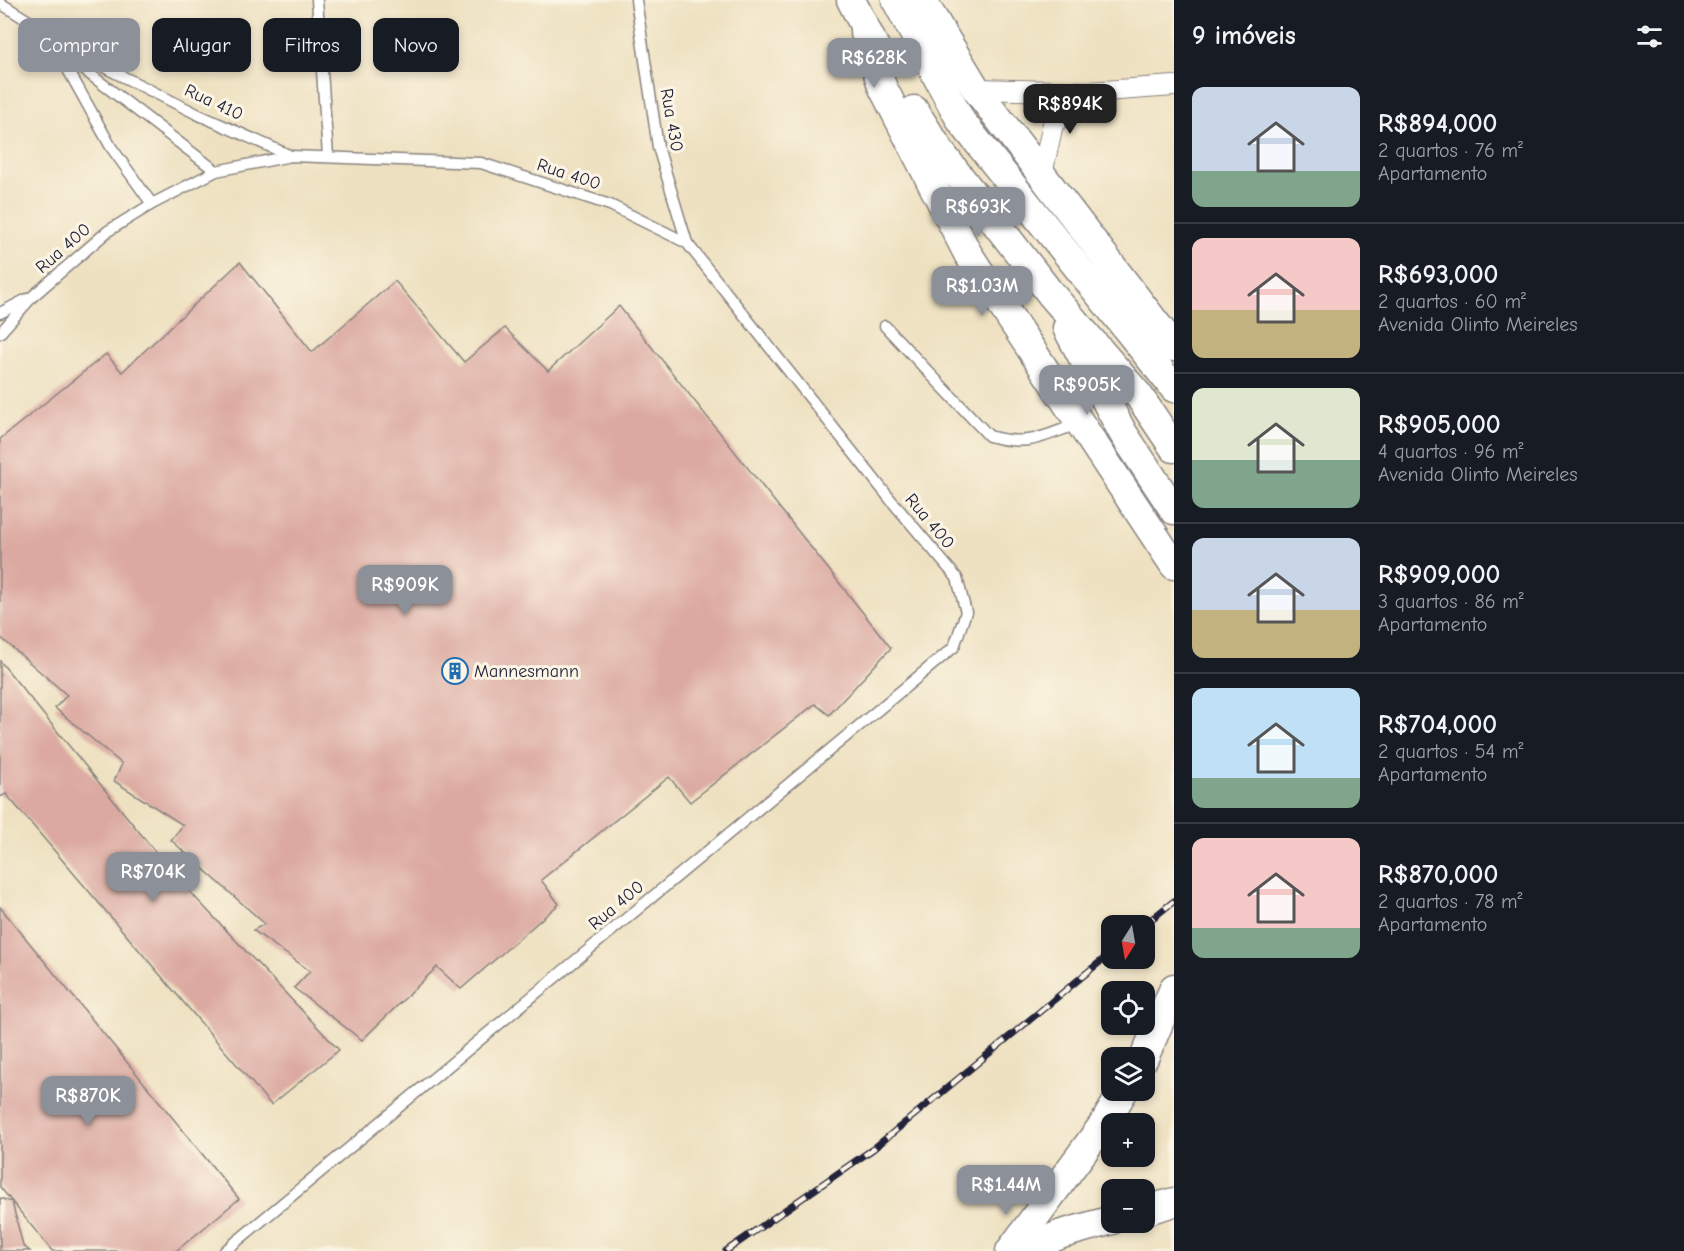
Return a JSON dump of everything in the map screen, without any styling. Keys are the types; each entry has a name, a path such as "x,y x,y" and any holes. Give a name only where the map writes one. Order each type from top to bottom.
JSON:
{"main road":[{"path":"851,0 864,30 882,86 968,254 1174,566"},
{"path":"896,0 961,121 1174,388"},
{"path":"922,0 976,89 1170,336"},
{"path":"864,30 942,154 1050,293 1139,396 1174,448"},
{"path":"1050,293 1086,369 1123,432 1174,510"},
{"path":"1149,1047 1174,988"},
{"path":"1010,1251 1105,1122 1117,1101"},
{"path":"1155,1208 1174,1202"},
{"path":"1021,1251 1062,1234 1101,1223"}],"street":[{"path":"976,89 1090,92 1174,87"},
{"path":"1042,174 1053,124 1090,92"}],"lane":[{"path":"317,0 328,156"},
{"name":"Rua 430","path":"636,0 658,147 687,243"},
{"path":"1,3 18,18"},
{"name":"Rua 410","path":"1,3 96,63 197,114 291,156"},
{"path":"69,72 111,147 152,204"},
{"path":"85,72 216,171"},
{"name":"Rua 400","path":"33,296 108,231 152,204 216,171 291,156 481,163 610,205 687,243 890,499 957,578 966,612 954,647 225,1251"},
{"path":"0,313 33,296"},
{"path":"0,333 33,296"},
{"path":"885,326 989,436 1011,442 1032,442 1079,423"}],"building":[{"name":"Mannesmann","path":"240,262 312,352 395,281 464,362 505,328 548,371 619,306 891,648 829,715 815,704 690,802 669,777 541,880 559,904 461,989 437,967 362,1040 294,988 310,971 253,930 265,924 171,840 183,825 114,781 122,764 55,708 67,695 0,637 0,439 106,354 122,372"},
{"path":"0,661 175,876 339,1050 271,1105 6,794 0,797"},
{"path":"0,907 239,1199 176,1251 52,1251 0,1187"},
{"path":"0,1198 12,1202 23,1246 30,1251 0,1251"}],"railway":[{"path":"1155,916 1174,901"},
{"path":"726,1251 873,1149 1101,961"}],"place":[{"name":"Mannesmann","path":"455,671"}]}
